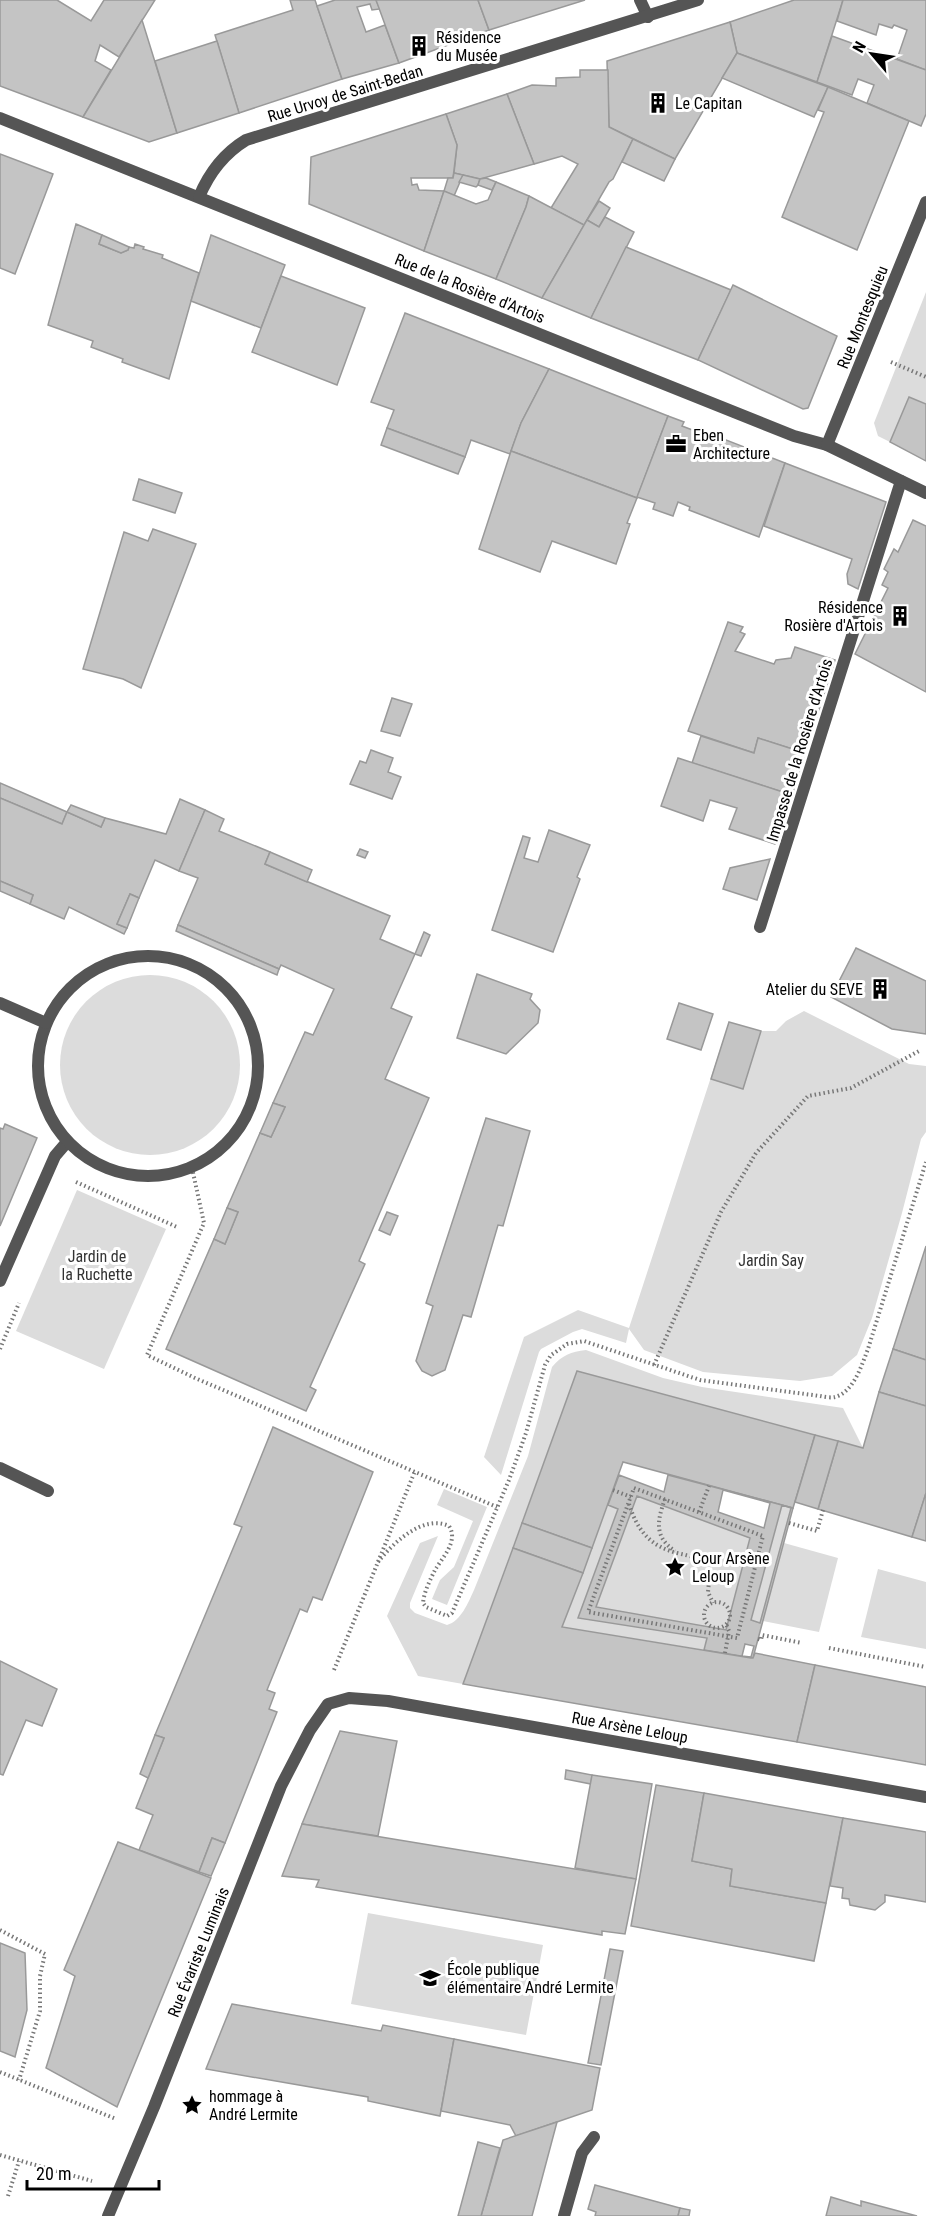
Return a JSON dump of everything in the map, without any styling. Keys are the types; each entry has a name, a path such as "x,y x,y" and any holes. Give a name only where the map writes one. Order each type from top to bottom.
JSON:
{"street":[{"path":"640,0 648,17"},
{"name":"Rue Urvoy de Saint-Bedan","path":"199,197 217,165 232,148 246,140 698,0"},
{"name":"Rue de la Rosière d'Artois","path":"0,118 794,436 827,445 926,493"},
{"name":"Rue Montesquieu","path":"827,445 926,202"},
{"name":"Impasse de la Rosière d'Artois","path":"760,927 901,481"},
{"path":"163,957 197,967 226,987 247,1016 257,1050 257,1086 245,1120 222,1148 192,1167 160,1176 125,1174 94,1163 67,1142 50,1116 40,1085 39,1054 46,1023 66,993 93,970 127,958 163,957"},
{"path":"0,1003 46,1023"},
{"path":"0,1281 55,1156 67,1142"},
{"path":"0,1468 48,1491"},
{"name":"Rue Arsène Leloup","path":"328,1704 349,1698 388,1701 926,1797"},
{"name":"Rue Évariste Luminais","path":"108,2216 282,1786 310,1730 328,1704"},
{"path":"564,2216 582,2153 594,2137"}],"path":[{"path":"897,365 926,377"},
{"path":"654,1365 721,1212 756,1153 808,1096 851,1088 919,1051"},
{"path":"378,1562 400,1538 413,1530 440,1522 449,1526 453,1533 450,1544 435,1570 423,1600 424,1606 448,1616 456,1607 526,1433 542,1372 551,1355 567,1344 581,1340 700,1380 820,1396 834,1397 842,1393 856,1376 868,1349 926,1162"},
{"path":"192,1167 204,1223 147,1355 195,1378 497,1506"},
{"path":"73,1180 177,1227"},
{"path":"0,1349 22,1295"},
{"path":"332,1677 415,1471"},
{"path":"699,1512 709,1486"},
{"path":"634,1488 699,1512 763,1536 737,1638 588,1612 634,1488"},
{"path":"613,1490 631,1497"},
{"path":"665,1499 659,1524 659,1535 679,1554"},
{"path":"628,1503 642,1534 663,1549 701,1560 708,1566 710,1570 708,1592 712,1603"},
{"path":"789,1523 817,1531 823,1510"},
{"path":"712,1603 724,1604 729,1610 730,1618 726,1624 716,1628 706,1622 705,1611 712,1603"},
{"path":"725,1653 729,1636 726,1624"},
{"path":"758,1639 761,1640 762,1635 802,1643"},
{"path":"829,1648 926,1667"},
{"path":"0,1930 45,1954 40,1976 40,2012 19,2080"},
{"path":"0,2072 144,2131"},
{"path":"0,2155 87,2179"},
{"path":"8,2196 19,2160"}],"green space":[{"path":"926,292 926,460 878,436 874,423"},
{"path":"150,975 184,982 200,990 214,1001 225,1015 233,1031 240,1065 233,1099 225,1115 214,1129 200,1140 184,1148 150,1155 116,1148 100,1140 86,1129 75,1115 67,1099 60,1065 67,1031 75,1015 86,1001 100,990 116,982"},
{"name":"Jardin Say","path":"804,1011 909,1064 926,1066 926,1132 921,1139 872,1318 857,1355 832,1376 800,1381 703,1372 644,1350 629,1329 626,1343 582,1329 573,1332 539,1352 501,1475 484,1457 524,1337 578,1310 629,1328 729,1022 761,1031 776,1031 786,1021"},
{"name":"Jardin de la Ruchette","path":"77,1190 166,1229 104,1369 16,1331"},
{"path":"586,1350 663,1378 702,1387 843,1408 863,1448 577,1371 463,1684 418,1676 387,1616 420,1543 438,1536 410,1603 410,1608 415,1613 447,1625 460,1616 474,1590 528,1456 552,1367 567,1355"},
{"path":"444,1489 487,1507 447,1605 432,1599 440,1580 454,1567 473,1521 437,1505"},
{"path":"637,1496 750,1538 726,1630 596,1607"},
{"path":"608,1505 618,1509 579,1617 707,1638 704,1650 562,1627"},
{"path":"782,1505 791,1508 760,1623 751,1620"},
{"path":"784,1543 838,1558 819,1632 763,1621"},
{"path":"878,1569 926,1582 926,1649 861,1637"},
{"path":"368,1913 543,1945 526,2035 351,2004"}],"building":[{"path":"0,0 57,0 91,21 104,0 155,0 119,57 100,45 95,61 111,70 83,117 0,86"},
{"path":"290,0 315,0 342,79 239,113 215,35 293,10"},
{"path":"335,0 376,0 380,9 372,10 370,4 357,7 366,32 385,25 399,63 342,79 317,6"},
{"name":"Résidence du Musée","path":"376,0 478,0 489,30 399,63"},
{"path":"478,0 585,0 489,30"},
{"path":"794,0 843,0 817,82 737,53 730,22"},
{"path":"843,0 926,0 926,70 897,59 907,30 894,25 892,28 879,24 876,35 837,21"},
{"path":"142,20 177,133 149,142 83,117"},
{"name":"Le Capitan","path":"730,22 737,53 675,159 609,127 607,61"},
{"path":"832,36 926,70 926,114 921,126 867,103 874,85 858,79 852,95 817,82"},
{"path":"217,41 239,113 177,133 155,61"},
{"path":"737,53 828,87 814,117 722,78"},
{"path":"580,70 608,70 609,127 633,139 613,179 584,225 551,208 578,164 562,156 534,164 507,94 532,85 556,86 556,78 580,77"},
{"path":"828,87 909,121 857,250 782,217 824,112 818,110"},
{"path":"507,94 534,164 480,179 454,173 457,145 446,114"},
{"path":"446,114 457,145 453,178 411,178 412,185 417,184 419,190 444,191 424,251 309,204 311,157"},
{"path":"633,139 675,159 664,181 622,162"},
{"path":"0,154 53,174 15,274 0,268"},
{"path":"454,173 463,175 454,196 444,191 448,178 453,178"},
{"path":"463,175 480,179 478,185 476,187 459,182"},
{"path":"486,178 496,182 492,190 478,185 480,179"},
{"path":"496,182 529,196 496,279 424,251 444,191 476,204 488,200"},
{"path":"529,196 584,225 542,298 496,279"},
{"path":"599,201 610,208 599,227 587,220"},
{"path":"605,217 634,232 591,318 542,298 587,220 599,227"},
{"path":"76,224 102,235 99,244 121,253 129,247 134,248 135,244 199,273 169,379 122,362 123,359 91,347 93,341 48,325"},
{"path":"102,235 129,247 128,250 121,253 99,244"},
{"path":"211,235 285,265 261,328 191,301"},
{"path":"626,247 731,290 698,360 591,318"},
{"path":"281,276 365,308 337,385 252,352"},
{"path":"733,285 837,336 808,408 803,409 698,360"},
{"path":"405,313 549,369 521,423 510,454 471,440 465,457 387,428 394,410 371,402"},
{"path":"549,369 668,416 637,498 511,451 521,423"},
{"path":"909,397 926,404 926,461 890,442"},
{"path":"668,416 684,422 682,426 716,439 716,436 785,463 759,537 689,510 690,507 678,502 673,516 653,509 655,503 637,497"},
{"path":"387,428 465,457 458,474 381,445"},
{"path":"511,451 637,498 627,523 630,524 616,564 552,541 540,572 479,549"},
{"path":"785,463 886,502 858,589 848,584 847,574 852,559 764,526"},
{"path":"139,479 182,493 175,513 133,500"},
{"name":"Résidence Rosière d'Artois","path":"913,520 926,526 926,692 855,654 888,588 882,585 888,572 884,569 894,549 898,552"},
{"path":"153,529 196,544 141,688 123,679 83,669 124,532 148,541"},
{"path":"728,622 743,627 740,632 745,634 735,651 774,664 776,660 791,658 795,647 835,660 805,753 758,738 754,753 688,731"},
{"path":"392,698 412,704 400,736 381,731"},
{"path":"701,736 754,753 758,738 805,753 792,795 692,763"},
{"path":"371,750 393,758 388,772 401,777 392,799 350,784 360,761 366,763"},
{"path":"678,758 792,795 775,844 729,829 737,808 710,800 703,821 661,806"},
{"path":"0,783 67,812 62,824 0,798"},
{"path":"0,798 62,824 67,812 101,827 105,818 166,834 180,799 205,810 179,871 155,860 139,898 130,894 117,924 127,928 124,934 69,907 64,919 30,904 33,895 0,881"},
{"path":"71,805 105,818 101,827 67,812"},
{"path":"205,810 224,819 219,831 270,852 265,864 390,916 380,939 415,954 391,1008 412,1017 385,1079 429,1098 359,1261 365,1264 310,1387 316,1390 306,1411 166,1349 214,1239 225,1244 238,1212 227,1208 260,1133 271,1137 285,1107 273,1103 305,1032 313,1035 334,989 281,965 279,969 178,925 198,878 179,871"},
{"path":"549,830 590,845 577,877 580,879 553,952 492,930 523,836 530,838 524,858 538,862"},
{"path":"360,849 368,852 365,858 357,855"},
{"path":"270,852 312,870 307,882 265,864"},
{"path":"770,859 757,900 723,889 730,868"},
{"path":"0,881 33,895 30,904 0,891"},
{"path":"130,894 139,898 127,928 117,924"},
{"path":"178,925 279,969 277,975 176,931"},
{"path":"424,932 430,935 421,956 415,954"},
{"name":"Atelier du SEVE","path":"856,948 926,981 926,1034 892,1029 831,997"},
{"path":"477,974 532,994 530,999 540,1010 538,1023 506,1054 457,1038"},
{"path":"679,1003 713,1014 701,1050 667,1039"},
{"path":"729,1022 761,1031 743,1089 711,1079"},
{"path":"273,1103 285,1107 271,1137 260,1133"},
{"path":"486,1118 530,1131 503,1226 498,1225 471,1317 463,1315 445,1370 432,1376 422,1371 416,1361 433,1306 426,1303"},
{"path":"5,1124 37,1138 0,1226 0,1128 3,1129"},
{"path":"227,1208 238,1212 225,1244 214,1239"},
{"path":"387,1212 398,1216 390,1235 379,1230"},
{"path":"926,1246 926,1360 893,1349"},
{"path":"893,1349 926,1360 926,1406 879,1392"},
{"path":"577,1371 815,1435 793,1508 623,1462 592,1548 522,1523"},
{"path":"879,1392 926,1406 926,1493 912,1537 818,1509 838,1441 863,1448"},
{"path":"273,1427 373,1472 322,1600 313,1597 307,1612 300,1609 267,1690 275,1693 269,1709 277,1712 225,1843 212,1838 199,1872 139,1850 153,1815 136,1808 164,1738 155,1735 242,1527 234,1524"},
{"path":"815,1435 838,1441 818,1509 795,1502"},
{"path":"619,1475 664,1492 668,1475 782,1505 751,1620 760,1623 791,1508 783,1505 793,1508 753,1658 704,1650 707,1638 578,1618 618,1509 608,1505","holes":["723,1490 770,1503 764,1528 718,1512","637,1496 750,1538 726,1630 596,1607","745,1644 754,1646 751,1657 742,1656"]},
{"path":"926,1493 926,1541 912,1537"},
{"path":"522,1523 592,1548 583,1573 513,1548"},
{"path":"513,1548 583,1573 562,1627 751,1658 755,1653 815,1665 797,1742 463,1684"},
{"path":"0,1661 57,1689 42,1726 26,1720 3,1775 0,1774"},
{"path":"815,1665 926,1687 926,1765 797,1742"},
{"path":"340,1731 397,1741 378,1836 302,1824"},
{"path":"155,1735 164,1738 148,1778 140,1774"},
{"path":"566,1770 592,1775 591,1784 565,1779"},
{"path":"592,1775 652,1784 636,1879 575,1868"},
{"path":"656,1785 704,1793 692,1861 732,1869 730,1886 826,1903 814,1961 631,1926"},
{"path":"704,1793 843,1818 826,1903 730,1886 732,1869 692,1861"},
{"path":"843,1818 926,1832 926,1902 885,1895 885,1902 875,1910 850,1905 849,1899 842,1898 843,1888 830,1886"},
{"path":"302,1824 636,1879 625,1934 602,1931 602,1935 316,1887 319,1880 282,1876"},
{"path":"212,1838 225,1843 211,1876 199,1872"},
{"path":"118,1842 211,1878 117,2107 46,2068 75,1976 64,1970"},
{"path":"0,1943 25,1953 27,2010 15,2057 0,2051"},
{"path":"610,1949 623,1951 601,2065 588,2063"},
{"path":"232,2004 381,2031 383,2025 454,2039 440,2116 368,2101 368,2097 206,2069"},
{"path":"454,2039 600,2068 592,2110 516,2136 510,2125 441,2111"},
{"path":"557,2122 532,2216 481,2216 503,2140"},
{"path":"478,2142 500,2148 481,2216 458,2216"},
{"path":"595,2185 680,2208 678,2216 595,2216 596,2212 588,2209"},
{"path":"831,2197 861,2206 861,2201 917,2216 826,2216"},
{"path":"680,2208 690,2210 689,2216 678,2216"}],"place":[{"name":"Résidence du Musée","path":"419,46"},
{"name":"Le Capitan","path":"658,103"},
{"name":"Eben Architecture","path":"676,444"},
{"name":"Résidence Rosière d'Artois","path":"900,616"},
{"name":"Atelier du SEVE","path":"880,989"},
{"name":"Cour Arsène Leloup","path":"675,1567"},
{"name":"École publique élémentaire André Lermite","path":"430,1978"},
{"name":"hommage à André Lermite","path":"192,2105"}]}
